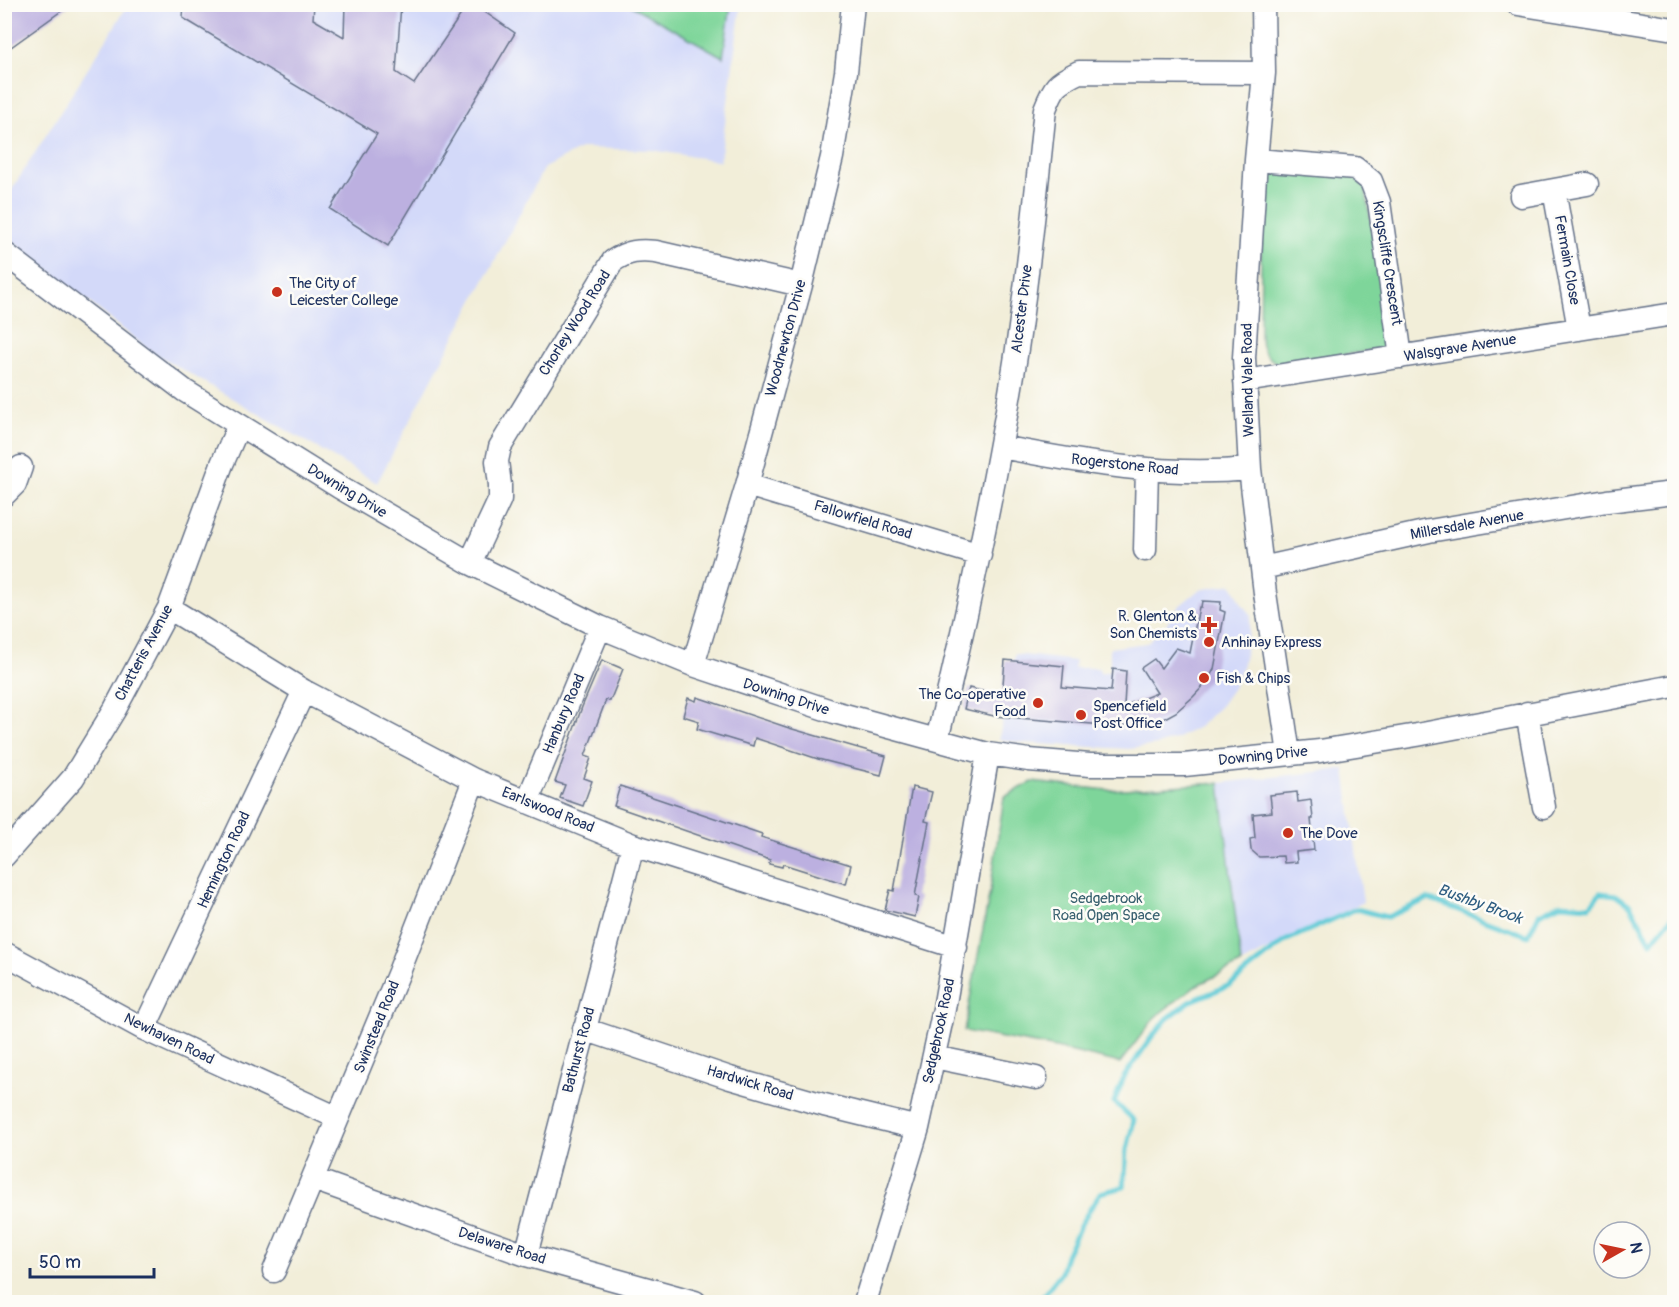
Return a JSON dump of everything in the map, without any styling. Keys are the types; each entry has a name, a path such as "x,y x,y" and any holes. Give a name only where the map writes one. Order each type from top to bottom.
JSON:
{"street":[{"name":"Woodnewton Drive","path":"693,665 747,485 801,285 832,158 846,72 853,4"},
{"name":"Welland Vale Road","path":"1263,4 1264,73 1256,160 1244,358 1250,469 1289,754"},
{"path":"1518,4 1674,29"},
{"name":"Alcester Drive","path":"937,740 980,555 1001,447 1017,348 1045,109 1051,93 1060,81 1078,72 1264,73"},
{"name":"Kingscliffe Crescent","path":"1256,160 1354,168 1371,181 1379,202 1401,357"},
{"path":"1521,196 1587,183"},
{"name":"Fermain Close","path":"1554,190 1579,329"},
{"name":"Chorley Wood Road","path":"470,562 500,499 497,461 500,447 613,261 624,254 639,250 656,252 801,285"},
{"name":"Downing Drive","path":"4,253 185,391 339,487 470,562 600,627 693,665 834,712 988,754 1090,765 1184,765 1289,754 1417,735 1674,686"},
{"name":"Walsgrave Avenue","path":"1245,381 1674,314"},
{"name":"Chatteris Avenue","path":"4,856 73,778 115,710 169,608 222,464 239,425"},
{"name":"Rogerstone Road","path":"1001,447 1080,462 1147,470 1222,472 1250,469"},
{"path":"4,495 15,484 21,467"},
{"path":"1144,550 1147,470"},
{"name":"Fallowfield Road","path":"747,485 980,555"},
{"name":"Millersdale Avenue","path":"1262,568 1429,531 1607,501 1674,493"},
{"name":"Earlswood Road","path":"169,608 304,691 474,780 633,845 956,947"},
{"name":"Hanbury Road","path":"527,802 600,627"},
{"name":"Hemington Road","path":"144,1029 304,691"},
{"path":"1527,713 1544,807"},
{"name":"Sedgebrook Road","path":"865,1302 918,1128 934,1057 956,947 988,754"},
{"name":"Swinstead Road","path":"274,1271 399,972 474,780"},
{"name":"Bathurst Road","path":"526,1255 633,845"},
{"name":"Newhaven Road","path":"4,953 144,1029 338,1118"},
{"name":"Hardwick Road","path":"584,1029 730,1078 824,1105 918,1128"},
{"path":"934,1057 1036,1077"},
{"name":"Delaware Road","path":"313,1179 526,1255 695,1302"}],"shaded area":[{"name":"The City of Leicester College","path":"128,5 741,5 720,161 652,150 582,148 544,168 377,483 149,350 5,235 4,202"},
{"path":"1232,584 1242,604 1251,615 1247,646 1242,667 1233,688 1221,705 1200,726 1178,738 1157,745 1129,749 1023,743 999,739 1015,654 1075,661 1074,668 1099,668 1100,673 1110,671 1110,648 1147,643 1165,626 1178,607 1199,590"},
{"path":"1345,769 1363,902 1241,964 1220,783"}],"green space":[{"path":"630,5 731,5 723,57"},
{"path":"1281,170 1351,176 1365,186 1391,340 1383,349 1279,364 1265,353 1260,336 1262,194 1268,179"},
{"name":"Sedgebrook Road Open Space","path":"1032,782 1108,790 1220,783 1241,964 1195,986 1155,1017 1120,1063 1052,1047 964,1031 990,891 1004,797"}],"building":[{"path":"4,4 71,4 4,52"},
{"path":"184,4 314,4 313,19 344,37 345,4 401,4 396,72 414,84 468,4 473,4 515,33 388,246 330,209 377,134 183,18"},
{"path":"1202,601 1221,602 1220,610 1225,612 1214,669 1207,682 1193,697 1176,712 1163,719 1139,726 1117,726 994,716 964,709 969,688 1002,696 1005,660 1064,666 1062,687 1111,691 1113,669 1126,671 1124,706 1157,693 1141,668 1154,659 1161,668 1176,648 1190,653"},
{"path":"602,660 623,669 610,701 606,700 585,756 591,758 584,778 592,781 583,806 560,798 565,785 555,782"},
{"path":"697,697 789,728 886,756 881,775 818,759 755,738 753,746 697,729 699,721 683,716 688,698 696,701"},
{"path":"620,786 762,834 761,837 851,865 846,884 783,864 782,867 769,864 770,860 614,806"},
{"path":"912,787 932,792 925,821 929,822 915,896 919,897 915,917 885,910 890,890 894,891"},
{"path":"1297,792 1298,802 1311,800 1314,850 1296,852 1297,862 1284,863 1283,856 1259,857 1251,850 1250,839 1255,838 1253,814 1272,812 1270,795"}],"waterway":[{"name":"Bushby Brook","path":"1038,1302 1061,1273 1066,1255 1082,1222 1100,1193 1124,1187 1127,1149 1134,1120 1114,1102 1124,1077 1167,1019 1189,1002 1230,985 1285,941 1356,909 1387,917 1428,899 1528,936 1539,914 1560,904 1590,906 1600,893 1616,895 1630,905 1651,942 1674,915"}],"place":[{"name":"The City of Leicester College","path":"277,292"},
{"name":"R. Glenton & Son Chemists","path":"1209,625"},
{"name":"Anhinay Express","path":"1209,642"},
{"name":"Fish & Chips","path":"1204,678"},
{"name":"The Co-operative Food","path":"1038,703"},
{"name":"Spencefield Post Office","path":"1081,715"},
{"name":"The Dove","path":"1288,833"}]}
